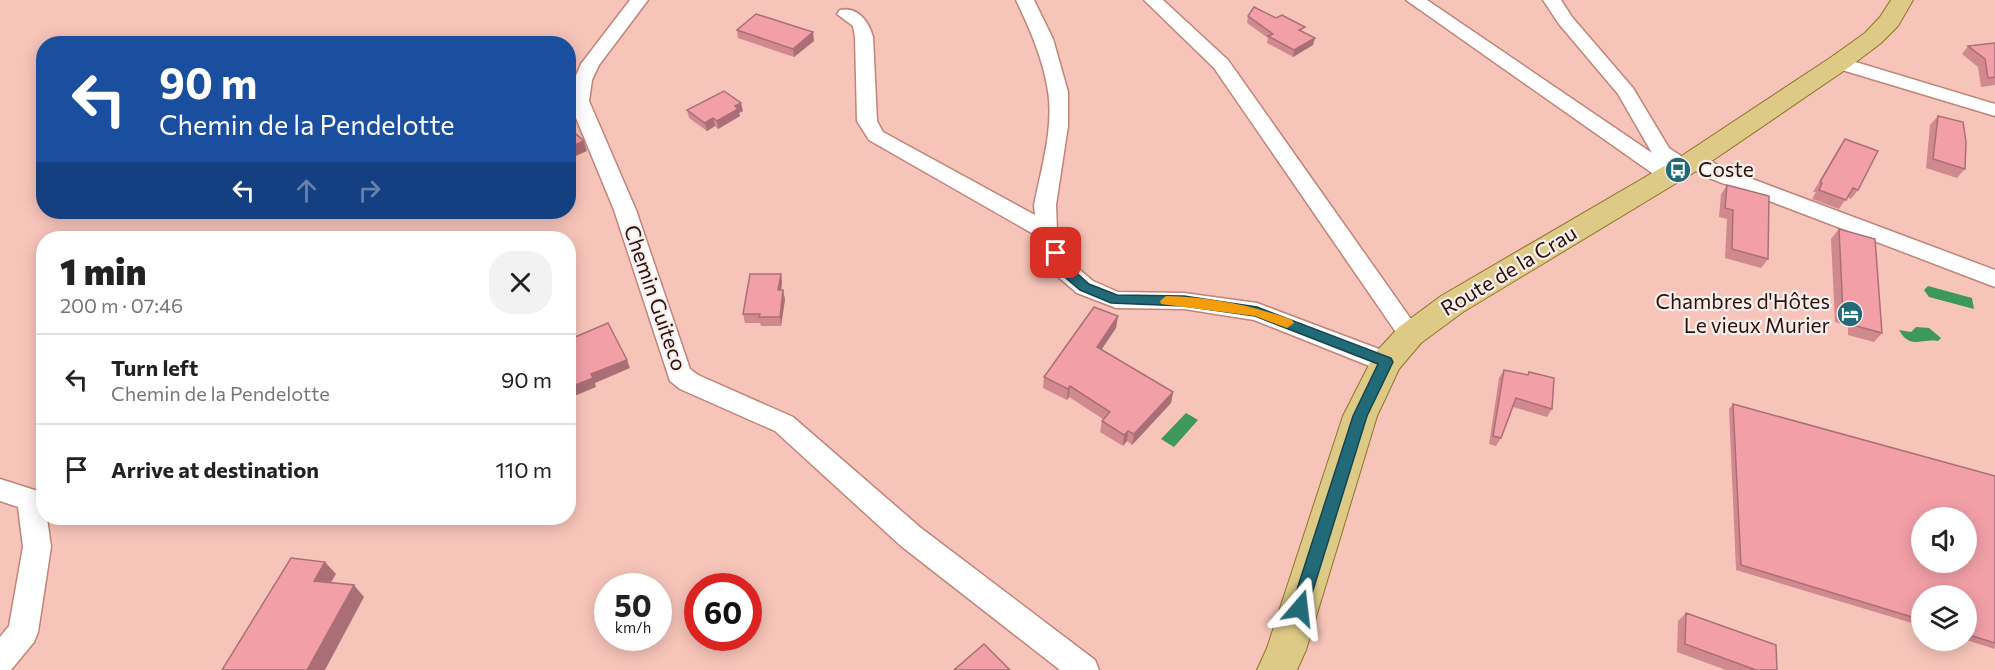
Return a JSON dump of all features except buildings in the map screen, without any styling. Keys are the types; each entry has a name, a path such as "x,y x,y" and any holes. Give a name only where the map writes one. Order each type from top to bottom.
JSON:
{"main road":[{"name":"Route de la Crau","path":"1277,670 1286,650 1360,416 1386,362 1410,334 1452,304 1682,167 1839,63 1873,38 1890,21 1902,0"}],"street":[{"name":"Chemin Guiteco","path":"639,0 585,72 579,101 588,129 625,210 679,374 689,382 784,424 911,537 1084,670"},
{"path":"1025,0 1044,39 1058,92 1058,126 1045,205 1046,231 1065,270 1084,287 1116,300 1184,301 1257,312 1386,362"},
{"path":"1153,0 1221,63 1410,334"},
{"path":"1415,0 1682,167 1716,173 1995,279"},
{"path":"1552,0 1565,20 1626,92 1661,152 1682,167"},
{"path":"846,14 861,24 864,38 867,121 876,136 1046,231"},
{"path":"1839,63 1995,110"},
{"path":"0,490 31,500 37,547 22,632 0,660"}],"shaded area":[{"path":"1928,286 1972,298 1974,309 1929,297 1924,290"},
{"path":"1916,327 1929,328 1941,338 1938,341 1916,342 1907,340 1899,330 1911,332"},
{"path":"1186,413 1198,420 1174,447 1161,439"}],"slow traffic":[{"path":"1166,301 1184,301 1257,312 1287,323"}],"place":[{"name":"Coste","path":"1678,170"},
{"name":"Chambres d'Hôtes Le vieux Murier","path":"1850,314"}],"route":[{"path":"1056,253 1065,270 1084,287 1116,300 1184,301 1257,312 1386,362 1360,416 1300,608"}]}
